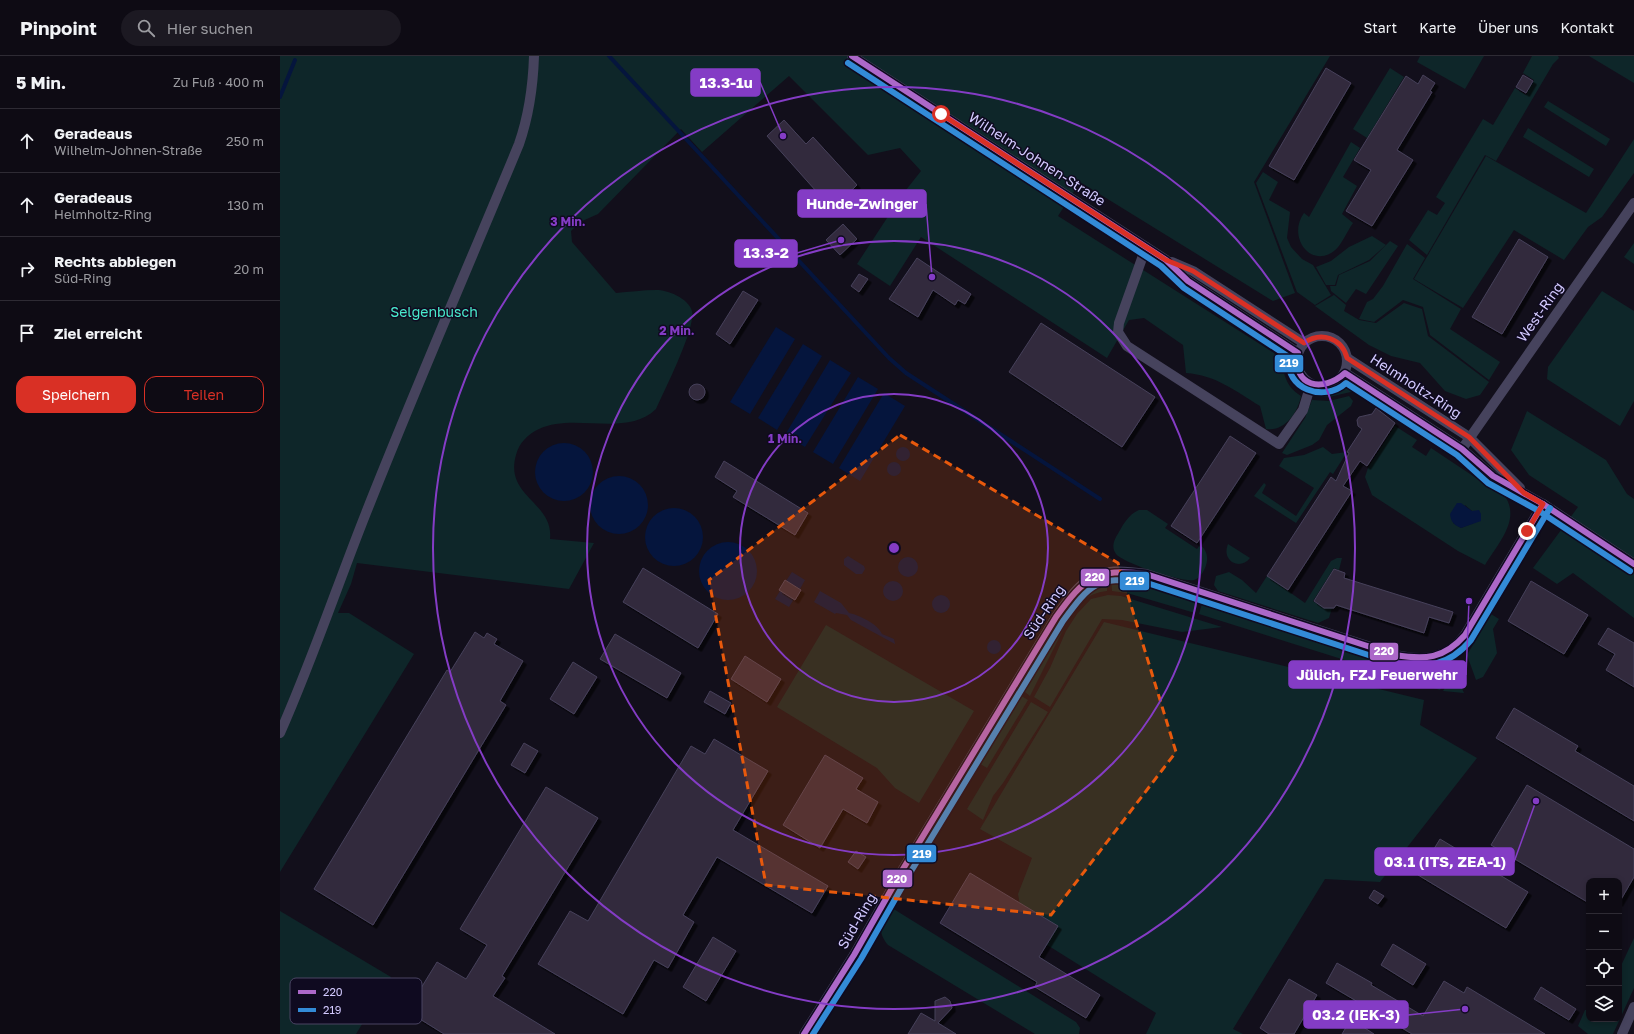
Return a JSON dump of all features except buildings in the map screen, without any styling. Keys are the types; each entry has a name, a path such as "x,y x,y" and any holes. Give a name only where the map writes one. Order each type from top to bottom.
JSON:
{"street":[{"path":"280,733 294,701 338,582 383,471 519,144 528,116 533,87 534,56"},
{"name":"Wilhelm-Johnen-Straße","path":"852,56 1166,260 1188,281 1298,353"},
{"name":"West-Ring","path":"1469,437 1634,203"},
{"path":"1146,247 1118,323 1118,332 1127,346 1279,444 1303,410 1311,384"},
{"name":"Wilhelm-Johnen-Straße","path":"1166,260 1193,271 1304,343"},
{"path":"1317,336 1326,336 1340,344 1345,350 1347,358 1345,373 1339,380 1331,385 1321,386 1311,384 1302,378 1297,367 1298,353 1304,343 1317,336"},
{"name":"Helmholtz-Ring","path":"1347,358 1469,437 1524,493"},
{"name":"Helmholtz-Ring","path":"1345,373 1462,449 1493,476 1543,504 1634,564"},
{"name":"Helmholtz-Ring","path":"1462,449 1469,437"},
{"name":"Süd-Ring","path":"804,1034 854,955 907,863 1056,617 1076,589 1089,579 1118,571 1146,574 1395,655 1431,658 1453,649 1465,635 1543,504"},
{"path":"1622,1034 1634,1006"}],"highlighted area":[{"path":"900,435 1118,563 1176,752 1051,915 766,885 709,580"}],"green space":[{"name":"Selgenbusch","path":"280,56 1330,56 1254,182 1295,293 1273,301 1080,182 1058,216 1274,353 1290,386 1301,396 1297,408 1290,420 1285,424 1273,429 1266,429 1260,406 1234,389 1216,380 1197,374 1186,373 1183,345 1144,318 1129,320 1107,358 921,237 890,286 857,264 902,195 921,171 900,148 868,155 789,76 702,152 681,129 598,214 580,222 571,231 572,242 616,293 661,290 672,293 690,306 692,311 692,319 684,345 672,375 656,409 644,417 630,422 615,424 553,424 531,433 524,439 517,451 514,469 517,481 545,516 549,526 550,539 594,543 569,589 357,563 351,584 338,613 349,613 414,654 280,872"},
{"path":"1420,56 1484,56 1465,89 1417,62"},
{"path":"1532,56 1558,56 1559,58 1553,64 1496,161 1485,155 1427,255 1409,240 1428,210 1437,215 1445,203 1436,197 1483,119 1493,125 1515,88 1526,95 1534,80 1523,73"},
{"path":"1589,56 1634,56 1634,83"},
{"path":"1390,68 1404,77 1367,138 1353,129"},
{"path":"1548,101 1610,139 1606,146 1544,107"},
{"path":"1528,128 1594,169 1589,177 1523,137"},
{"path":"1634,139 1634,173 1602,217 1588,227 1564,260 1514,230 1463,308 1414,279 1486,156 1586,213"},
{"path":"1351,142 1360,148 1343,177 1357,186 1342,214 1353,223 1342,242 1334,251 1325,255 1317,256 1309,253 1300,240 1298,231 1299,222 1304,213 1309,217"},
{"path":"1263,172 1278,182 1269,200 1290,212 1287,238 1291,247 1302,259 1313,265 1331,295 1315,305 1297,292 1256,183"},
{"path":"1372,236 1386,245 1369,260 1338,275 1335,285 1326,285 1316,267 1331,261 1349,247"},
{"path":"1390,241 1398,246 1366,294 1356,289 1346,303 1331,291 1330,286 1336,286 1339,275 1370,261"},
{"path":"1634,243 1634,264 1624,257"},
{"path":"1407,244 1425,258 1413,279 1461,309 1450,329 1500,362 1489,380 1430,335 1423,307 1403,300 1374,322 1359,319 1367,302 1373,299 1383,286"},
{"path":"1602,291 1634,311 1634,401 1620,426 1547,379 1548,367"},
{"path":"1334,295 1346,305 1344,311 1359,320 1376,323 1404,303 1422,309 1428,336 1489,382 1480,395 1466,399 1445,391 1420,363 1391,356 1369,345 1315,306"},
{"path":"1343,387 1352,388 1355,391 1329,397 1314,396 1315,391 1328,391"},
{"path":"1349,396 1353,401 1351,406 1327,425 1319,440 1312,445 1287,455 1282,453 1305,418 1312,400 1329,401"},
{"path":"1527,411 1606,460 1627,494 1634,499 1634,618 1573,573 1557,584 1533,568 1578,507 1529,475 1511,450"},
{"path":"1395,426 1417,440 1412,447 1426,456 1431,448 1506,498 1510,507 1509,524 1501,541 1485,565 1458,551 1372,495 1365,477 1368,468","holes":["1465,505 1472,511 1474,523 1461,528 1453,523"]},
{"path":"1323,447 1332,454 1347,452 1333,474 1330,472 1296,523 1254,496 1264,483 1266,485 1262,493 1296,516 1314,488 1279,466 1284,458 1304,455"},
{"path":"1139,510 1147,510 1168,524 1165,528 1197,549 1200,545 1205,550 1207,554 1206,567 1197,579 1188,580 1166,575 1141,567 1121,558 1116,554 1113,546 1116,537 1128,518"},
{"path":"1228,544 1250,558 1241,564 1233,562 1227,555"},
{"path":"1337,558 1342,558 1339,570 1334,568 1313,601 1323,608 1332,608 1329,618 1318,623 1218,591 1214,585 1216,576 1229,572 1242,580 1256,593 1267,576 1305,603 1331,561"},
{"path":"1111,579 1133,580 1199,599 1195,613 1127,593 1112,591"},
{"path":"1107,580 1107,591 1088,597 1076,608 1068,620 1064,618 1083,593"},
{"path":"1108,595 1121,596 1222,627 1182,632 1122,620 1102,619 1050,707 1034,697 1050,668 1066,631 1077,614 1091,599"},
{"path":"1203,600 1404,666 1419,668 1445,664 1452,669 1440,690 1199,614"},
{"path":"1491,614 1499,619 1493,629 1497,653 1483,677 1476,680 1467,655"},
{"path":"1062,621 1066,624 1030,696 1021,689"},
{"path":"1104,622 1424,700 1420,725 1477,758 1380,882 1325,879 1233,1029 1243,1034 1146,1034 1156,1013 1044,943 1021,911 1018,894 1032,858 980,829"},
{"path":"826,625 974,711 919,803 895,788 877,768 777,707"},
{"path":"1455,672 1464,693 1443,691"},
{"path":"1018,694 1028,700 987,768 977,762"},
{"path":"1031,702 1048,712 1003,783 993,796 983,820 967,809"},
{"path":"892,908 1076,1022 1080,1028 1079,1034 1035,1034 888,945 882,935 881,930 883,922"},
{"path":"280,911 391,977 290,978 290,1024 362,1024 356,1034 280,1034"},
{"path":"1634,938 1634,988 1622,1014 1622,986 1622,964"},
{"path":"1585,1010 1586,1022 1618,1022 1613,1034 1588,1034 1578,1026"}],"water":[{"path":"776,327 795,339 750,414 730,402"},
{"path":"803,344 822,356 777,430 758,418"},
{"path":"830,360 851,373 805,447 785,435"},
{"path":"858,377 878,389 833,464 813,452"},
{"path":"884,393 905,406 860,481 839,468"},
{"path":"564,443 580,448 588,456 593,472 588,488 580,496 564,501 548,496 540,488 535,472 540,456 548,448"},
{"path":"900,447 906,447 910,451 910,457 906,461 900,461 896,457 896,451"},
{"path":"891,462 897,462 901,466 901,472 897,476 891,476 887,472 887,466"},
{"path":"619,476 630,478 643,489 646,494 648,505 646,516 635,529 630,532 619,534 608,532 595,521 592,516 590,505 592,494 603,481 608,478"},
{"path":"1457,503 1461,503 1472,511 1479,510 1481,514 1481,521 1461,528 1455,524 1451,519 1450,514"},
{"path":"674,508 685,510 698,521 701,526 703,537 701,548 690,561 685,564 674,566 663,564 650,553 647,548 645,537 647,526 658,513 663,510"},
{"path":"728,542 739,544 749,550 755,560 757,571 755,582 749,592 739,598 728,600 717,598 707,592 701,582 699,571 701,560 707,550 717,544"},
{"path":"848,556 864,566 865,569 862,574 856,574 844,565 844,559"},
{"path":"908,557 915,560 918,567 915,574 908,577 901,574 898,567 901,560"},
{"path":"792,572 805,580 800,589 786,581"},
{"path":"893,581 900,584 903,591 900,598 893,601 886,598 883,591 886,584"},
{"path":"780,591 794,599 789,607 775,599"},
{"path":"820,591 841,603 849,613 872,623 880,630 882,634 894,639 895,644 851,620 847,615 835,614 814,602"},
{"path":"941,595 947,598 950,604 947,610 941,613 935,610 932,604 935,598"},
{"path":"991,640 997,640 1001,644 1001,650 997,654 991,654 987,650 987,644"}],"waterway":[{"path":"609,56 889,358 906,373 1100,499"},
{"path":"280,97 295,60"}],"transit line":[{"name":"220","path":"852,56 1166,260 1188,281 1298,353 1297,364 1304,380 1311,383 1328,383 1345,373 1462,449 1493,476 1543,504 1634,564"},
{"name":"219","path":"848,63 1161,266 1184,288 1289,357 1289,368 1299,385 1307,390 1327,392 1337,389 1346,383 1457,455 1488,483 1539,511 1630,571"},
{"name":"220","path":"804,1034 854,955 903,869 1056,617 1066,603 1084,584 1103,574 1129,572 1146,574 1395,655 1406,657 1433,656 1449,649 1465,635 1543,504"},
{"name":"219","path":"813,1034 861,959 910,873 1063,621 1080,598 1096,585 1115,580 1144,582 1393,663 1416,666 1436,664 1463,649 1471,640 1550,508"}],"place":[{"name":"13.3-1u","path":"783,136"},
{"name":"13.3-2","path":"841,240"},
{"name":"Hunde-Zwinger","path":"932,277"},
{"name":"Jülich, FZJ Feuerwehr","path":"1469,601"},
{"name":"03.1 (ITS, ZEA-1)","path":"1536,801"},
{"name":"03.2 (IEK-3)","path":"1465,1009"}],"route":[{"path":"941,114 1166,260 1193,271 1304,343 1307,340 1317,336 1326,336 1333,339 1345,350 1347,358 1442,418 1469,437 1500,466 1524,493 1543,504 1527,531"}]}
